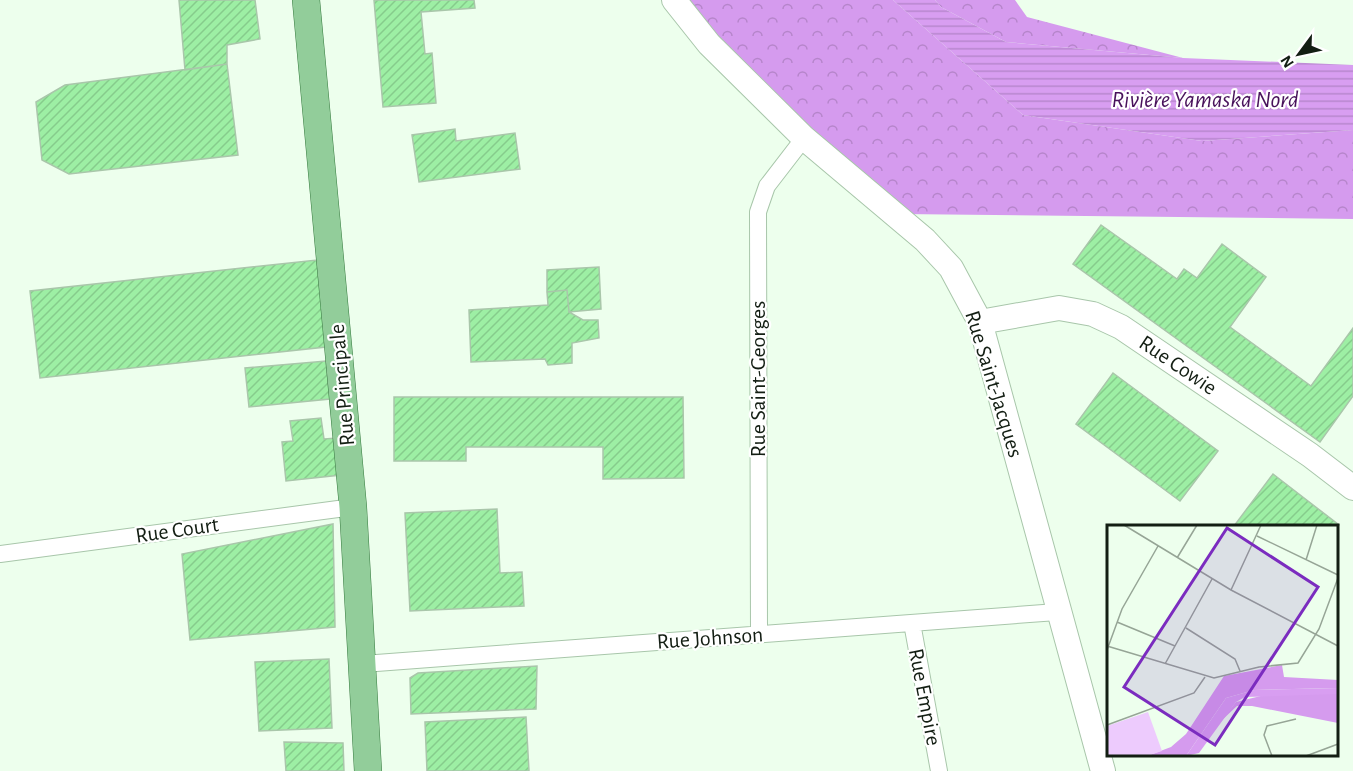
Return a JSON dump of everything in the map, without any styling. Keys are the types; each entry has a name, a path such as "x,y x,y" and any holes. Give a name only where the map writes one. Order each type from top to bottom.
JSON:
{"main road":[{"name":"Rue Principale","path":"306,0 353,507 368,771"},
{"name":"Rue Saint-Jacques","path":"674,0 709,44 804,138 925,240 951,268 980,322 1057,612 1103,771"},
{"name":"Rue Cowie","path":"980,322 1059,308 1092,314 1121,327 1353,488"}],"street":[{"name":"Rue Saint-Georges","path":"759,634 758,212 767,186 804,138"},
{"name":"Rue Court","path":"0,554 353,507"},
{"name":"Rue Johnson","path":"363,664 1057,612"},
{"name":"Rue Empire","path":"912,623 939,771"}],"green space":[{"path":"676,0 893,0 1023,115 1202,141 1353,130 1353,219 899,214"},
{"path":"935,0 1015,0 1027,17 1183,58 1006,42 941,7"}],"water":[{"name":"Rivière Yamaska Nord","path":"893,0 935,0 941,7 1006,42 1183,58 1353,65 1353,130 1202,141 1023,115"}],"building":[{"path":"179,0 255,0 260,39 227,45 227,64 185,70"},
{"path":"374,0 474,0 475,8 421,12 425,54 432,53 436,103 383,107"},
{"path":"227,64 238,155 69,174 42,160 36,102 65,85"},
{"path":"455,129 456,141 515,133 520,169 419,182 412,135"},
{"path":"1101,225 1177,279 1184,269 1197,278 1222,244 1266,277 1230,327 1311,386 1353,328 1353,396 1320,442 1073,264"},
{"path":"317,260 326,347 40,378 30,291"},
{"path":"599,267 601,309 569,312 567,290 547,292 547,270"},
{"path":"567,290 569,312 583,320 598,320 599,338 572,343 572,363 548,365 545,359 471,362 469,310 548,305 547,292"},
{"path":"326,361 330,399 249,407 245,368"},
{"path":"1113,373 1218,451 1180,501 1076,424"},
{"path":"394,397 683,397 684,478 603,479 603,447 466,447 466,461 394,461"},
{"path":"321,418 324,439 337,438 341,475 286,481 282,442 293,441 290,421"},
{"path":"1273,474 1339,525 1338,526 1235,525"},
{"path":"497,509 500,573 522,572 524,606 410,611 405,513"},
{"path":"333,524 335,627 190,640 182,554"},
{"path":"329,659 332,728 259,731 255,662"},
{"path":"537,666 536,709 411,714 410,678 418,673"},
{"path":"526,717 529,771 427,771 425,722"},
{"path":"284,742 343,743 344,771 286,771"}]}
